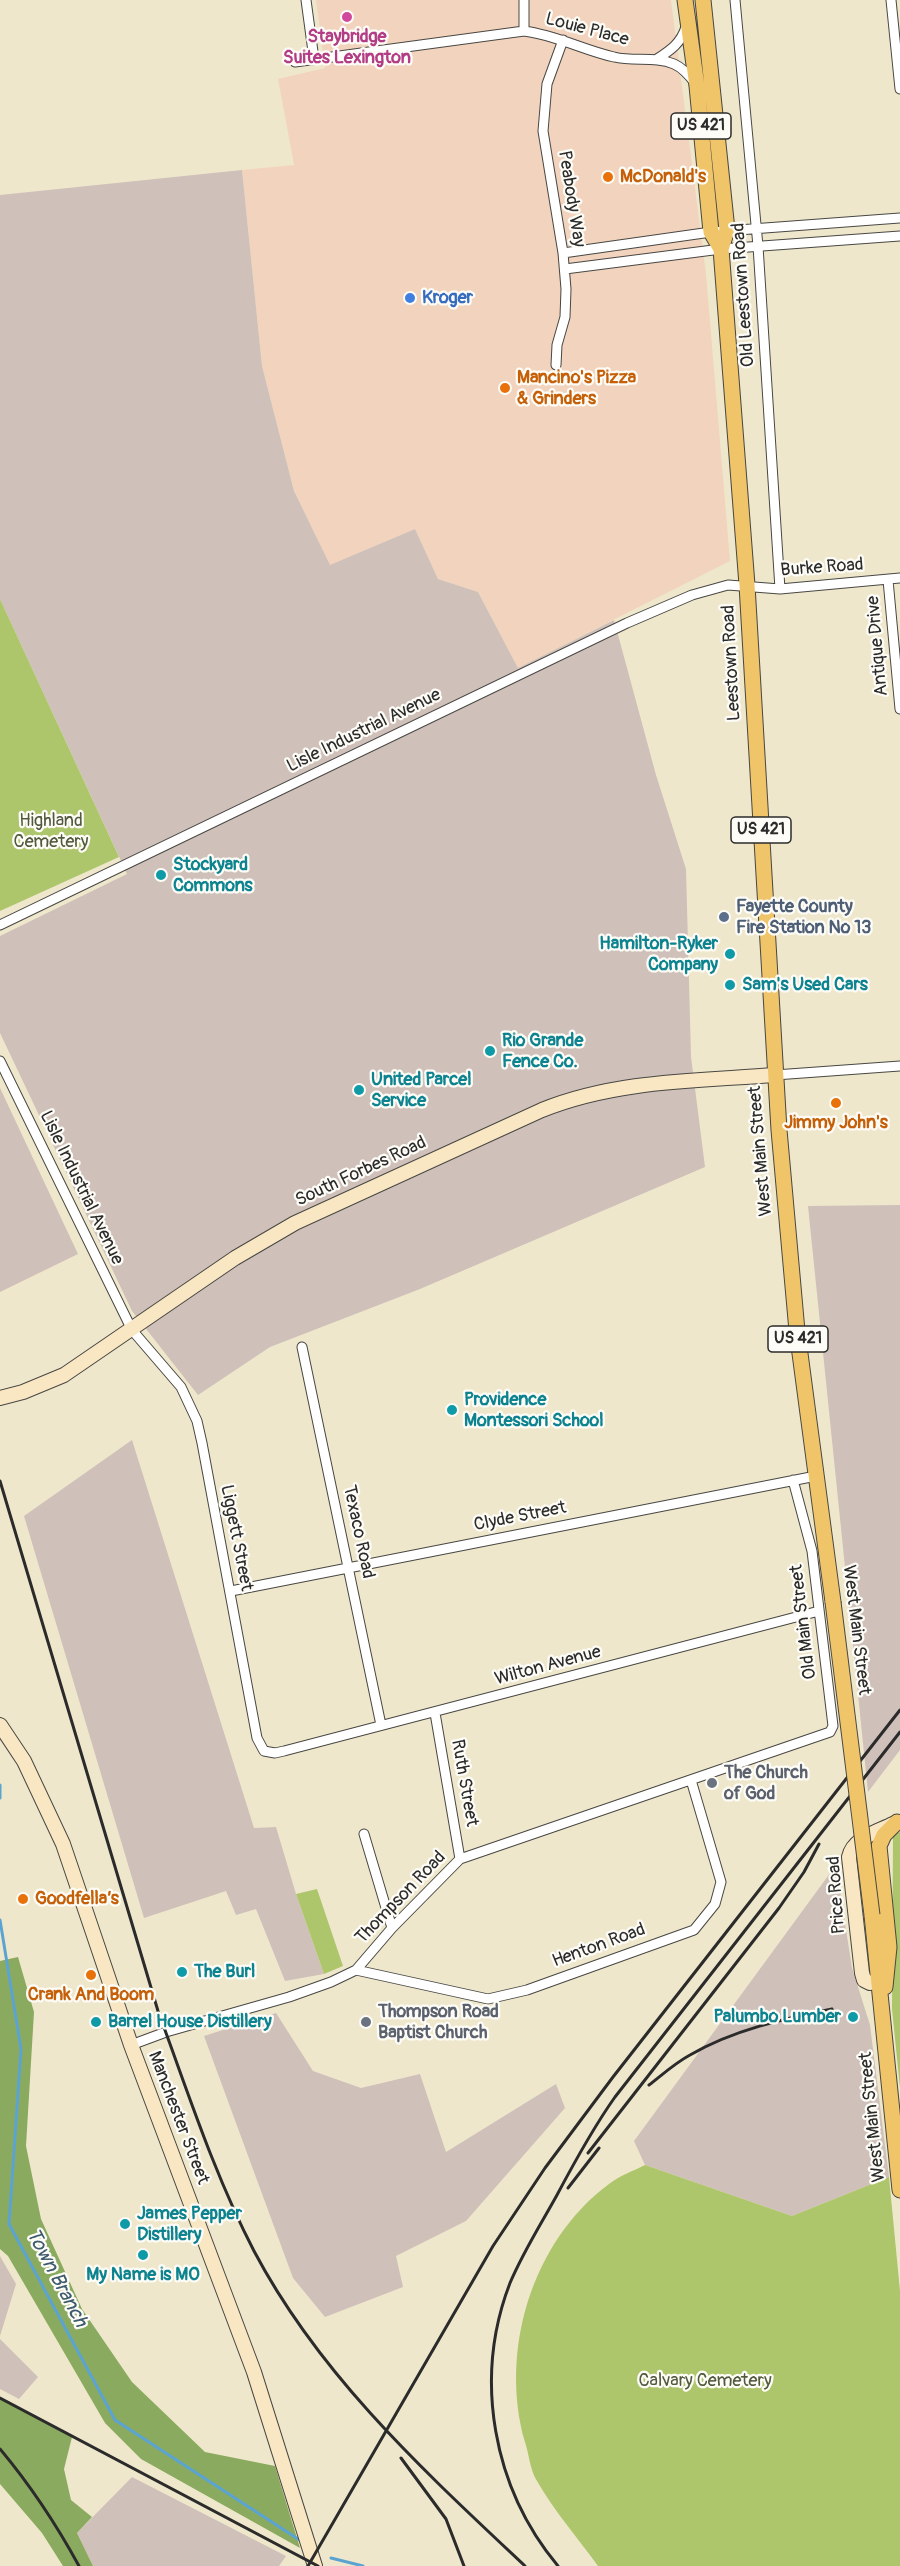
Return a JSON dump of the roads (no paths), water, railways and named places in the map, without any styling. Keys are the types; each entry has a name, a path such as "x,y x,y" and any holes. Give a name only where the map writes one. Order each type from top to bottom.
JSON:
{"main road":[{"name":"Leestown Road","path":"685,0 721,249 747,585 775,1075"},
{"name":"Leestown Road","path":"703,0 719,231"},
{"name":"South Forbes Road","path":"0,1398 64,1375 235,1258 295,1222 556,1104 610,1089 775,1075"},
{"name":"West Main Street","path":"775,1075 796,1321 872,1915 900,2190"},
{"name":"Manchester Street","path":"0,1725 37,1786 63,1844 131,2045 254,2372 315,2566"},
{"name":"Price Road","path":"879,1981 870,1983 864,1980 862,1973 849,1857 853,1846 858,1842 899,1821"},
{"path":"883,2013 889,1953 879,1846 884,1835 899,1821"}],"street":[{"path":"306,0 314,59"},
{"path":"524,0 524,31"},
{"name":"Old Leestown Road","path":"735,0 758,246 780,589"},
{"path":"891,0 900,89"},
{"path":"657,59 673,49 683,37 688,22"},
{"name":"Louie Place","path":"295,62 524,31 545,33 616,58 657,59 675,65 689,74 697,86"},
{"name":"Peabody Way","path":"556,365 557,345 565,317 565,269 543,130 547,84 563,40"},
{"path":"563,253 756,227 900,218"},
{"path":"565,269 721,249 900,236"},
{"name":"Burke Road","path":"747,585 780,589 900,578"},
{"name":"Antique Drive","path":"888,580 900,709"},
{"name":"Lisle Industrial Avenue","path":"0,925 627,623 718,587 747,585"},
{"name":"Lisle Industrial Avenue","path":"0,1060 132,1330"},
{"path":"775,1075 900,1066"},
{"name":"Liggett Street","path":"132,1330 181,1387 194,1413 231,1591 257,1738 268,1753 284,1751"},
{"name":"Texaco Road","path":"302,1347 381,1725"},
{"name":"Clyde Street","path":"231,1591 816,1476"},
{"name":"Old Main Street","path":"793,1480 812,1551 833,1726"},
{"name":"Wilton Avenue","path":"284,1751 819,1611"},
{"name":"Ruth Street","path":"435,1713 460,1859"},
{"name":"Thompson Road","path":"131,2045 177,2029 289,1997 356,1970 460,1859 797,1742 825,1735 833,1726"},
{"name":"Henton Road","path":"356,1970 488,1999 527,1990 694,1930 715,1904 721,1882 690,1780"},
{"path":"364,1834 392,1929"}],"waterway":[{"name":"Town Branch","path":"0,1785 0,1798"},
{"name":"Town Branch","path":"0,1920 21,2049 9,2224 115,2420 301,2541"},
{"name":"Town Branch","path":"331,2558 363,2566"}],"railway":[{"path":"0,1481 158,2011 202,2132 226,2192 254,2251 280,2296 342,2380 412,2457 525,2566"},
{"path":"308,2566 493,2246 545,2168 613,2077 900,1710"},
{"path":"558,2566 536,2535 518,2502 504,2467 496,2431 492,2394 493,2357 499,2320 510,2283 526,2249 577,2157 615,2097 900,1732"},
{"path":"588,2153 779,1908 804,1872 819,1844"},
{"path":"649,2085 684,2058 706,2046 777,2021 832,2009"},
{"path":"568,2188 599,2148"},
{"path":"0,2398 318,2566"},
{"path":"0,2449 42,2506 79,2566"},
{"path":"401,2458 446,2519 464,2566"}],"place":[{"name":"Staybridge Suites Lexington","path":"347,17"},
{"name":"McDonald's","path":"608,177"},
{"name":"Kroger","path":"410,298"},
{"name":"Mancino's Pizza & Grinders","path":"505,388"},
{"name":"Stockyard Commons","path":"161,875"},
{"name":"Fayette County Fire Station No 13","path":"724,917"},
{"name":"Hamilton-Ryker Company","path":"730,954"},
{"name":"Sam's Used Cars","path":"730,985"},
{"name":"Rio Grande Fence Co.","path":"490,1051"},
{"name":"United Parcel Service","path":"359,1090"},
{"name":"Jimmy John's","path":"836,1103"},
{"name":"Providence Montessori School","path":"452,1410"},
{"name":"The Church of God","path":"712,1783"},
{"name":"Goodfella’s","path":"23,1899"},
{"name":"The Burl","path":"182,1972"},
{"name":"Crank And Boom","path":"91,1975"},
{"name":"Palumbo Lumber","path":"853,2017"},
{"name":"Barrel House Distillery","path":"96,2022"},
{"name":"Thompson Road Baptist Church","path":"366,2022"},
{"name":"James Pepper Distillery","path":"125,2224"},
{"name":"My Name is MO","path":"143,2255"}],"park label":[{"name":"Highland Cemetery","path":"51,831"},
{"name":"Calvary Cemetery","path":"705,2381"}]}
